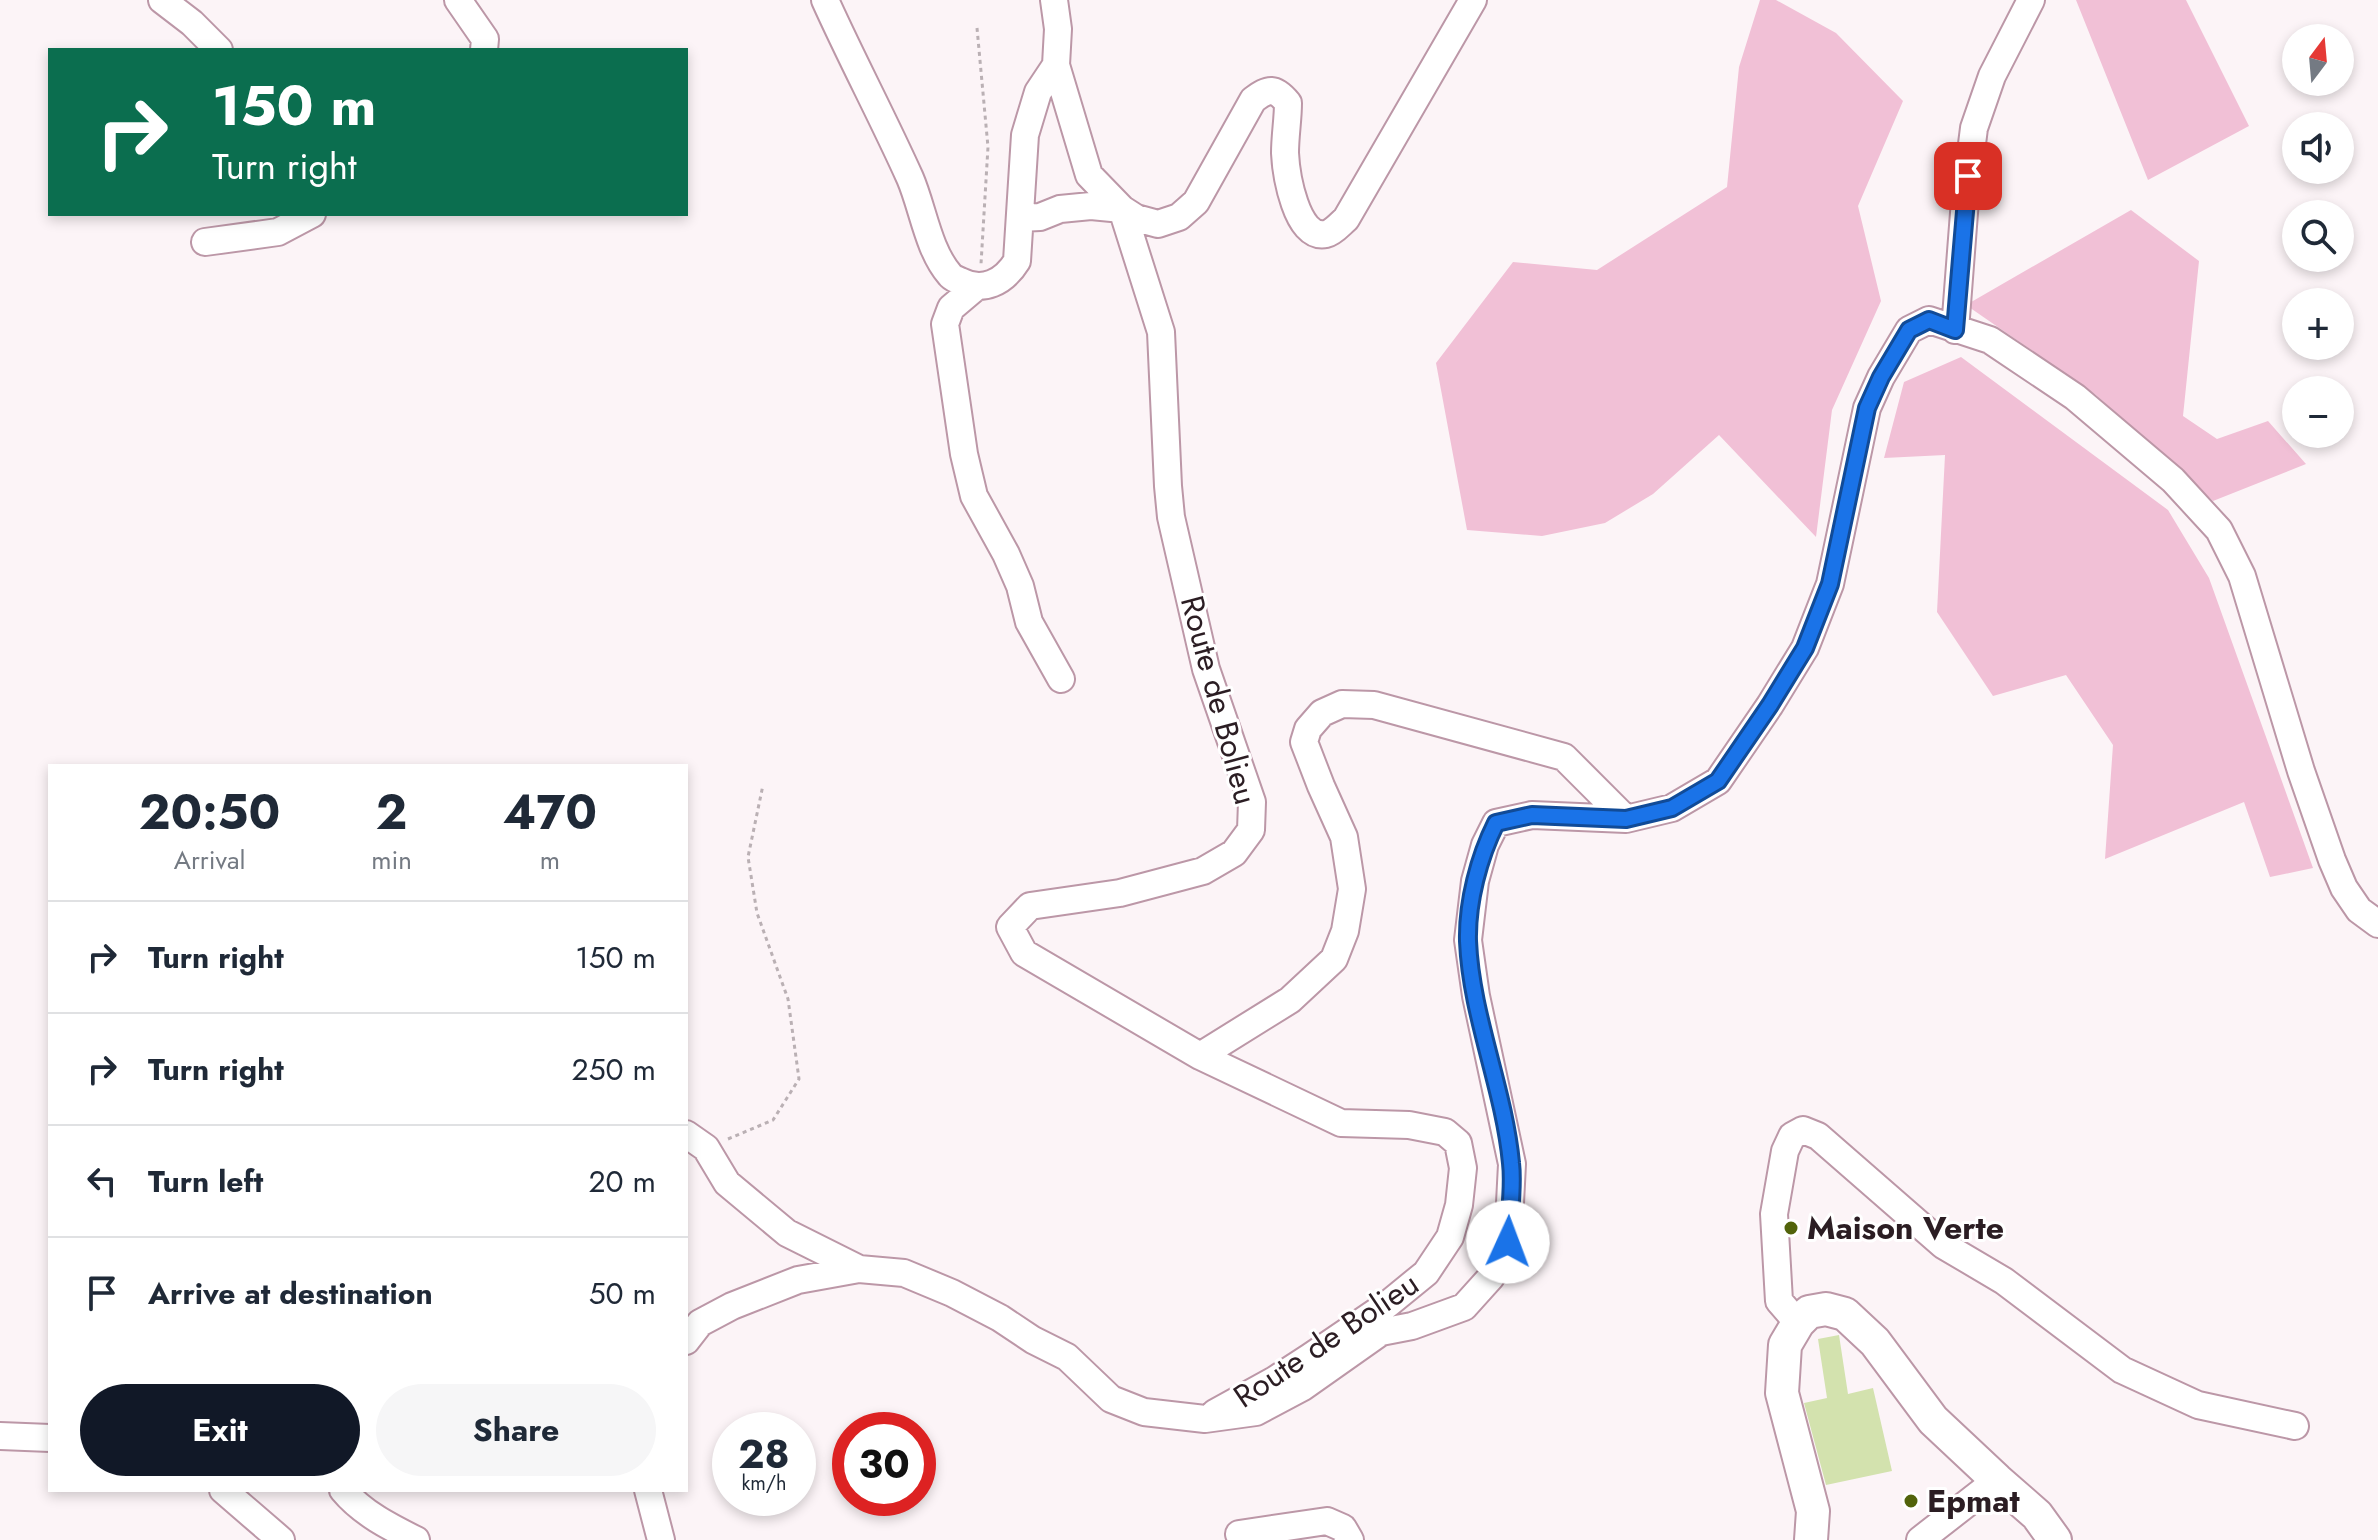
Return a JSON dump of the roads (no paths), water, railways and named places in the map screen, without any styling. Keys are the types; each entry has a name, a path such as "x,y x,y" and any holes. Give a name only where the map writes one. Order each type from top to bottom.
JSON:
{"main road":[{"path":"1811,1540 1813,1511 1782,1393 1785,1345 1798,1323 1809,1312 1826,1309 1845,1314 1875,1342 1933,1420 2037,1515 2055,1540"}],"street":[{"path":"162,0 217,48"},
{"path":"458,0 485,39 484,48"},
{"path":"825,0 911,181 934,247 950,276 965,284 991,285 1010,271 1017,261 1025,135 1038,92 1056,65"},
{"path":"1054,0 1058,29 1056,65 1089,175 1122,209 1147,223 1158,224 1179,217 1196,202 1253,100 1271,90 1281,93 1288,103 1285,154 1292,200 1304,223 1311,231 1322,235 1330,233 1346,219 1473,0"},
{"path":"1955,330 1974,128 1992,76 2031,0"},
{"path":"1020,218 1091,206 1122,209"},
{"name":"Route de Bolieu","path":"1122,209 1161,332 1171,517 1206,669 1252,802 1251,830 1234,853 1203,871 1120,893 1030,906 1010,927 1024,953 1200,1056 1341,1123 1409,1125 1445,1132 1458,1143 1463,1168 1459,1205 1450,1237 1426,1273 1388,1304 1310,1357 1205,1419"},
{"path":"205,242 278,232 308,216"},
{"path":"977,286 951,308 945,324 964,454 974,496 1020,586 1029,622 1061,679"},
{"path":"688,1338 700,1323 764,1292 798,1280 859,1269 904,1273 952,1293 1067,1357 1111,1399 1144,1412 1205,1419 1256,1412 1303,1387 1381,1332 1412,1326 1464,1307 1491,1277 1508,1242 1512,1164 1476,996 1468,940 1475,881 1485,845 1496,823 1532,815 1626,819 1672,808 1718,781 1805,648 1830,584 1867,408 1909,330 1929,320 1990,340 2075,397 2173,480 2219,530 2242,576 2301,771 2332,860 2344,888 2359,910 2378,924"},
{"path":"1200,1056 1290,1000 1334,959 1345,931 1352,889 1344,837 1304,742 1308,729 1322,713 1342,704 1374,705 1564,757 1626,819"},
{"path":"1798,1323 1779,1301 1774,1214 1785,1151 1792,1136 1803,1130 1818,1136 1943,1245 2004,1281 2122,1370 2198,1405 2295,1426"},
{"path":"696,1141 727,1183 787,1233 859,1269"},
{"path":"0,1436 48,1438"},
{"path":"1920,1540 1997,1480"},
{"path":"225,1492 281,1540"},
{"path":"345,1492 353,1502 393,1529 416,1540"},
{"path":"649,1492 661,1540"},
{"path":"1239,1534 1327,1521 1343,1528 1350,1540"}],"place":[{"name":"Maison Verte","path":"1791,1228"},
{"name":"Epmat","path":"1911,1501"}]}
